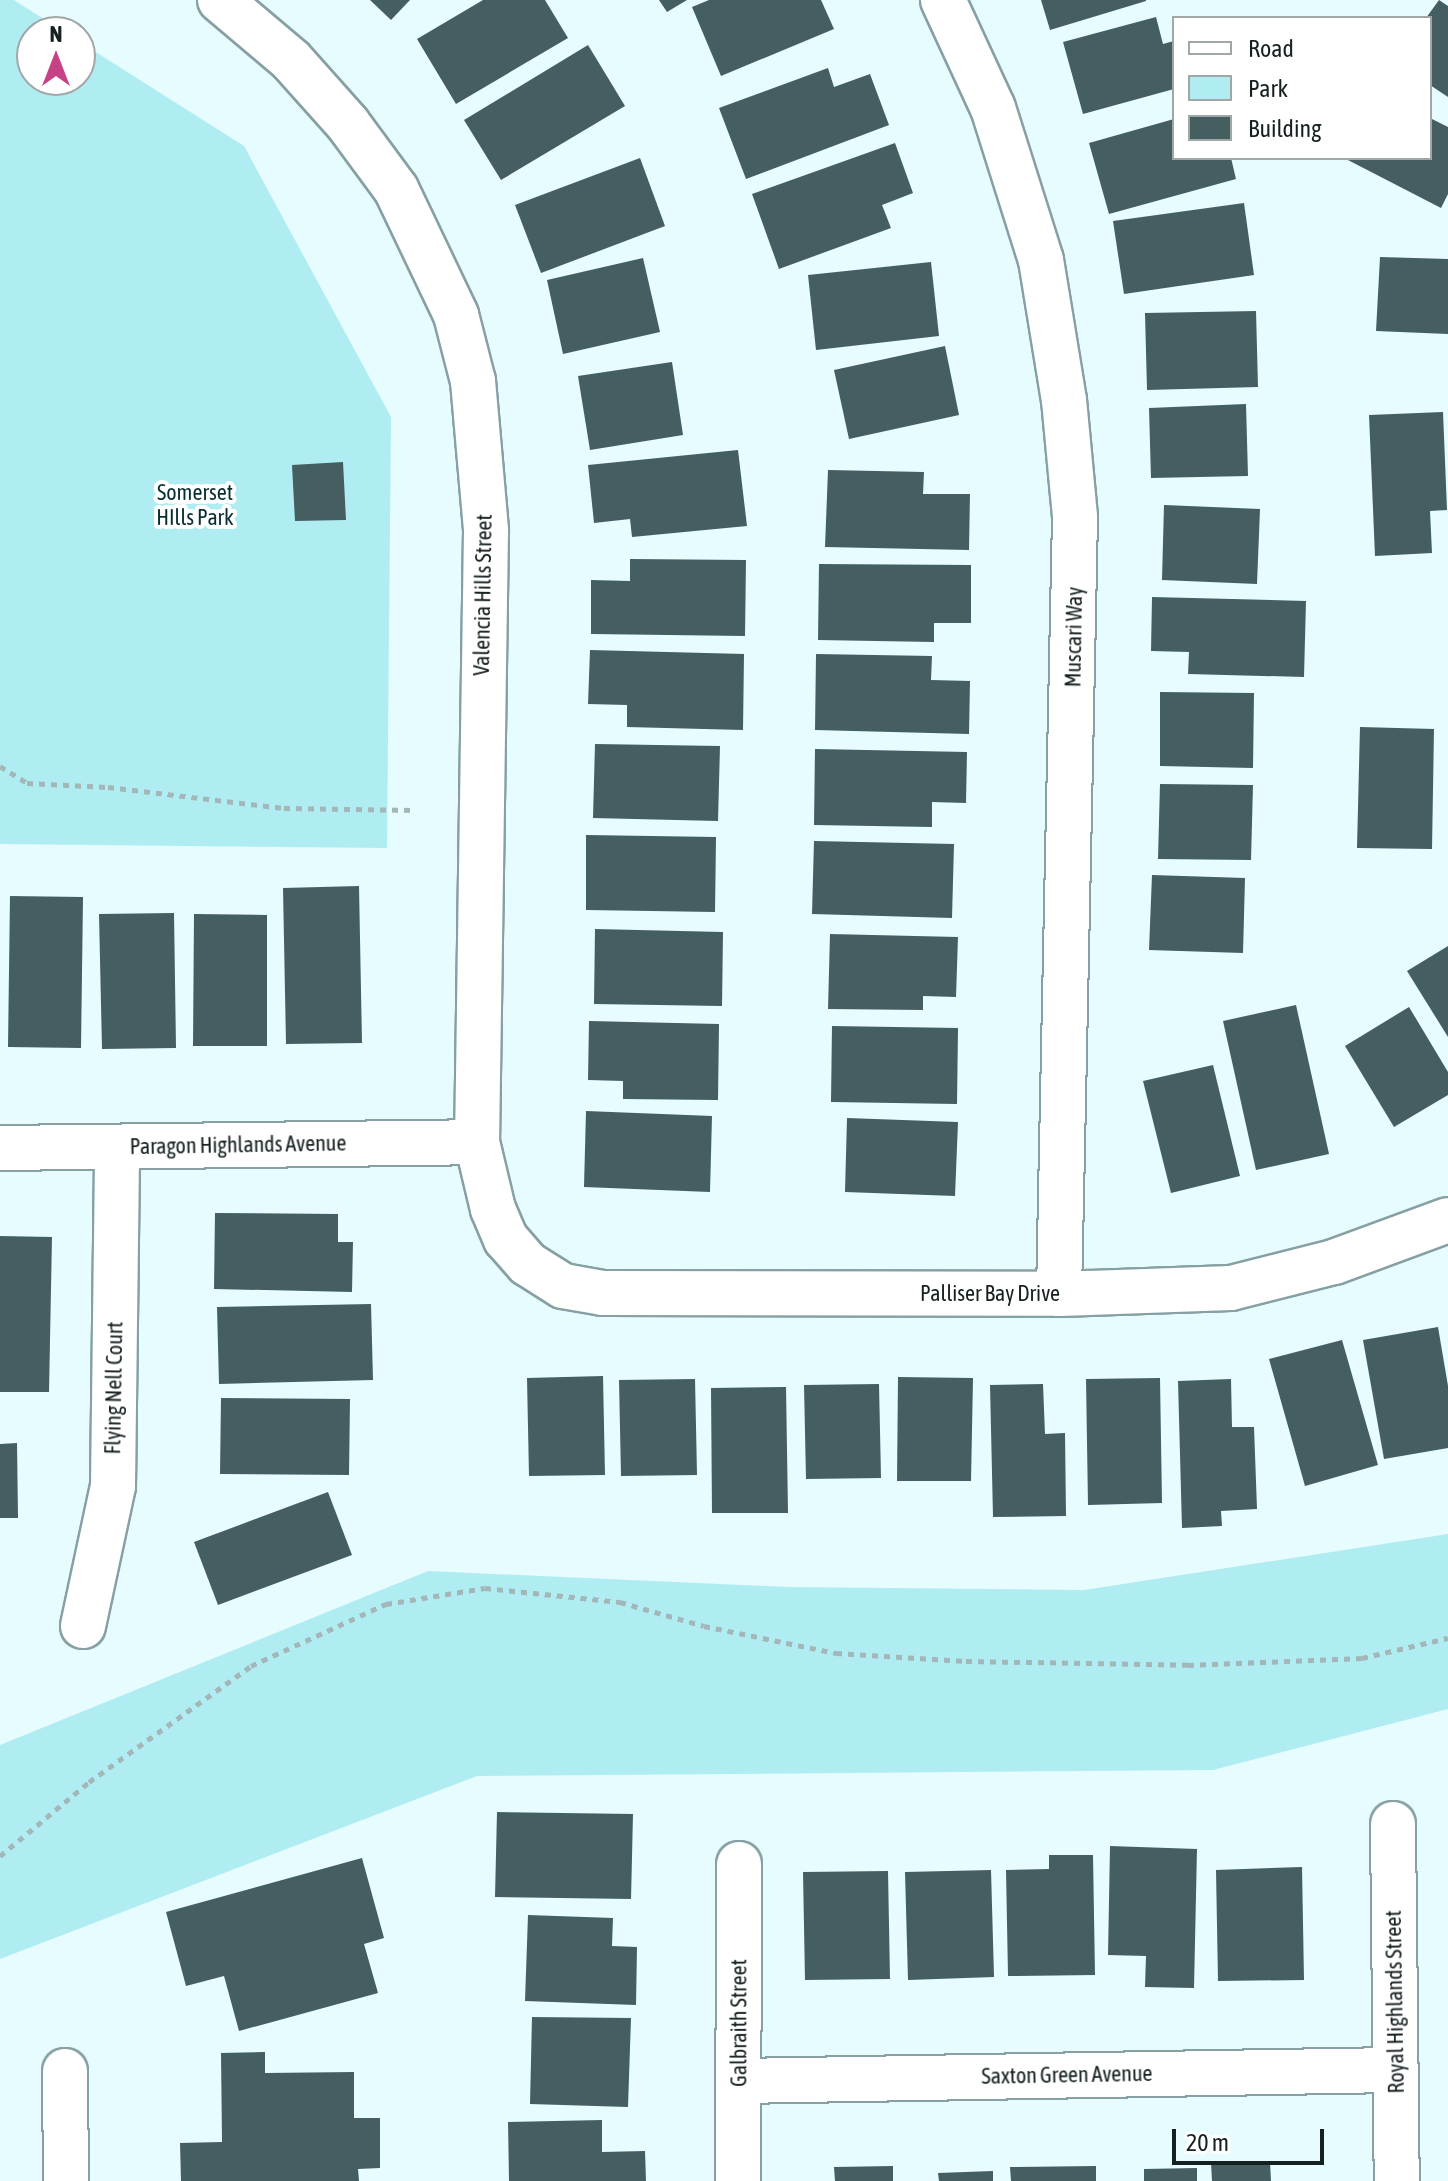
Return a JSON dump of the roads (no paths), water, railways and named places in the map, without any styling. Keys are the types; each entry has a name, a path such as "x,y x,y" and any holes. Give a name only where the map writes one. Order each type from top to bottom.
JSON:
{"street":[{"name":"Valencia Hills Street","path":"220,0 291,60 348,124 396,189 456,315 473,381 486,531 477,1142 493,1209 506,1239 528,1264"},
{"name":"Muscari Way","path":"943,0 993,108 1041,260 1064,400 1075,517 1059,1294"},
{"name":"Paragon Highlands Avenue","path":"0,1148 477,1142"},
{"name":"Flying Nell Court","path":"83,1626 113,1486 117,1147"},
{"name":"Palliser Bay Drive","path":"528,1264 563,1286 602,1293 1059,1294 1231,1288 1334,1262 1448,1220"},
{"name":"Royal Highlands Street","path":"1393,1824 1397,2181"},
{"name":"Galbraith Street","path":"738,2181 739,1864"},
{"name":"Saxton Green Avenue","path":"738,2081 1396,2070"},
{"path":"65,2071 66,2181"}],"park label":[{"name":"Somerset HIlls Park","path":"195,504"}]}
